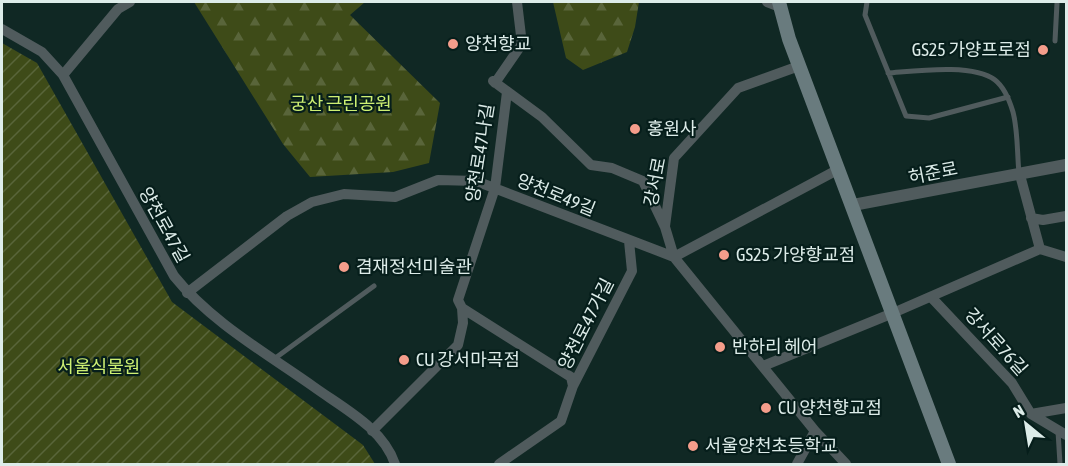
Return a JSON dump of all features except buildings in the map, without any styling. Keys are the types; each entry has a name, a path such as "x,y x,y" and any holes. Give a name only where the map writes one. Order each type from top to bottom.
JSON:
{"main road":[{"path":"775,4 853,205 949,465"}],"street":[{"path":"63,75 118,9 130,2"},
{"name":"양천로47나길","path":"517,2 522,44 494,82 542,117 591,165 612,168 643,181 665,227 675,257"},
{"name":"양천로47길","path":"2,29 42,52 63,75 174,276 188,293 220,321 372,431 390,449 394,465"},
{"name":"강서로","path":"665,227 674,158 738,88 800,66"},
{"name":"양천로47나길","path":"372,431 458,345 463,323 462,308 458,300 468,276 495,188 507,92"},
{"name":"허준로","path":"853,205 1066,165"},
{"path":"839,169 675,257 815,431 846,465"},
{"path":"1020,175 1040,249"},
{"name":"양천로49길","path":"188,293 287,216 312,202 344,194 394,197 438,180 476,181 675,257"},
{"path":"1031,218 1043,220 1066,216"},
{"name":"양천로47가길","path":"499,465 561,421 573,386 632,271 629,241"},
{"path":"763,366 931,297 1040,249 1066,256"},
{"name":"강서로76길","path":"931,297 1012,383 1031,414 1062,433"},
{"name":"양천로47가길","path":"462,308 571,377 573,386"},
{"path":"1031,414 1066,408"},
{"path":"797,465 815,431"}],"lane":[{"path":"867,2 865,15 906,116 929,118 1008,97"},
{"path":"1055,41 1057,3"},
{"path":"888,73 939,70 978,74 994,80 1008,97 1013,114 1020,175"},
{"path":"274,358 374,286"},
{"path":"1060,465 1062,433"}],"green space":[{"name":"궁산 근린공원","path":"194,2 365,2 350,15 440,103 429,163 393,172 310,177 283,144"},
{"path":"553,2 639,2 635,27 627,52 583,70 566,58"},
{"name":"서울식물원","path":"2,43 37,63 172,302 363,445 375,464 2,464"}],"place":[{"name":"양천향교","path":"453,44"},
{"name":"GS25 가양프로점","path":"1043,50"},
{"name":"홍원사","path":"635,129"},
{"name":"GS25 가양향교점","path":"724,255"},
{"name":"겸재정선미술관","path":"344,267"},
{"name":"반하리 헤어","path":"720,347"},
{"name":"CU 강서마곡점","path":"404,360"},
{"name":"CU 양천향교점","path":"766,408"},
{"name":"서울양천초등학교","path":"693,446"}]}
